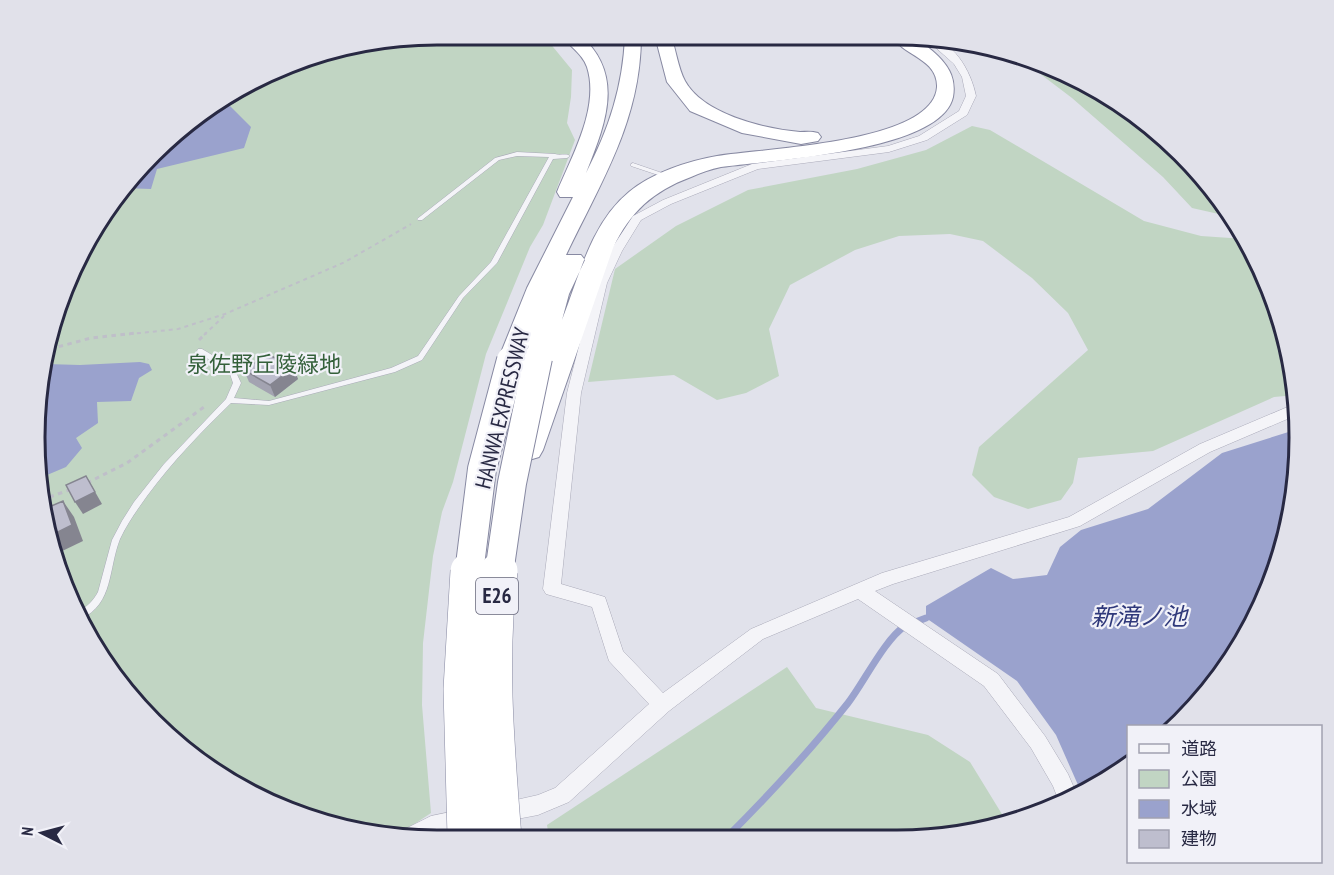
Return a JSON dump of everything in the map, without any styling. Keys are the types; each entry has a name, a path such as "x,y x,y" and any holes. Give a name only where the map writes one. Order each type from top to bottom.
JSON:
{"highway":[{"path":"527,310 589,135 599,98 601,84 594,60 582,45"},
{"name":"HANWA EXPRESSWAY","path":"466,830 462,689 469,574 482,470 537,358 527,310 617,123 633,61 633,45"},
{"name":"HANWA EXPRESSWAY","path":"502,830 496,743 495,612 506,517 537,358 557,294 630,138 649,63 649,45"},
{"path":"666,45 676,82 697,107 742,128 801,138 862,133 904,119 927,107 932,90 931,73 916,53 901,45"},
{"path":"537,358 604,241 631,201 663,182 714,163 848,144 894,134 938,112 948,93 944,71 931,58 913,46"}],"street":[{"path":"662,705 615,655 599,602 552,589 574,393 601,283 616,251 637,218 667,202 756,166 889,149 922,138 963,114 971,96 964,69 956,58 942,48"},
{"path":"424,829 431,826 538,805 562,795 662,705 757,634 866,595 986,547 1074,522 1205,448 1288,412"},
{"path":"866,595 992,680 1038,742 1065,792"}],"lane":[{"path":"420,219 497,159 510,154 567,156"},
{"path":"231,396 270,403 393,370 420,358 461,297 494,263 551,158 555,156"},
{"path":"633,165 666,176"},
{"path":"86,613 93,609 99,601 116,540 137,504 197,432 231,396 237,383 232,370 200,351"}],"path":[{"path":"56,347 91,338 178,329 225,314 345,262 420,219"},
{"path":"200,351 197,342 225,314"},
{"path":"50,497 117,470 214,400 231,396"}],"green space":[{"name":"泉佐野丘陵緑地","path":"438,45 551,45 572,70 567,123 575,140 543,225 530,247 486,354 453,482 442,512 433,556 423,643 422,705 431,813 408,829 386,827 336,817 287,800 264,790 219,764 179,733 142,696 111,656 85,611 58,539 48,489 46,463 48,386 58,336 75,287 85,264 111,219 160,160 219,111 264,85 287,75 336,58 386,48"},
{"path":"1037,71 1070,85 1115,111 1135,126 1174,160 1219,214 1192,208 1163,177 1072,98"},
{"path":"972,126 990,130 1144,221 1201,236 1234,238 1249,264 1268,311 1276,336 1287,396 1274,397 1153,451 1078,458 1073,483 1061,500 1028,509 994,497 972,475 979,447 1088,350 1068,313 1032,278 983,241 950,234 899,236 855,250 790,285 769,329 779,376 746,393 717,400 674,375 588,382 615,269 676,226 748,190 857,169 926,150"},
{"path":"787,667 816,708 928,735 970,762 1003,815 948,827 897,830 548,830 547,825"}],"water":[{"path":"229,105 251,127 244,148 157,169 151,189 134,188 179,142 219,111"},
{"path":"140,362 149,364 152,370 139,378 131,401 97,402 98,423 76,438 82,448 66,467 47,475 46,412 52,364"},
{"name":"新滝ノ池","path":"1289,432 1286,489 1276,539 1259,588 1249,611 1223,656 1192,696 1163,725 1127,725 1127,755 1078,785 1056,735 1017,681 926,618 926,606 991,568 1013,579 1047,575 1060,547 1081,530 1148,509 1222,453"}],"building":[{"path":"267,354 294,367 270,385 244,370"},
{"path":"86,476 95,492 75,502 66,485"},
{"path":"63,501 72,525 57,533 51,506"}],"waterway":[{"path":"913,623 926,618"},
{"path":"734,830 819,738 848,703 890,641 905,626"}]}
